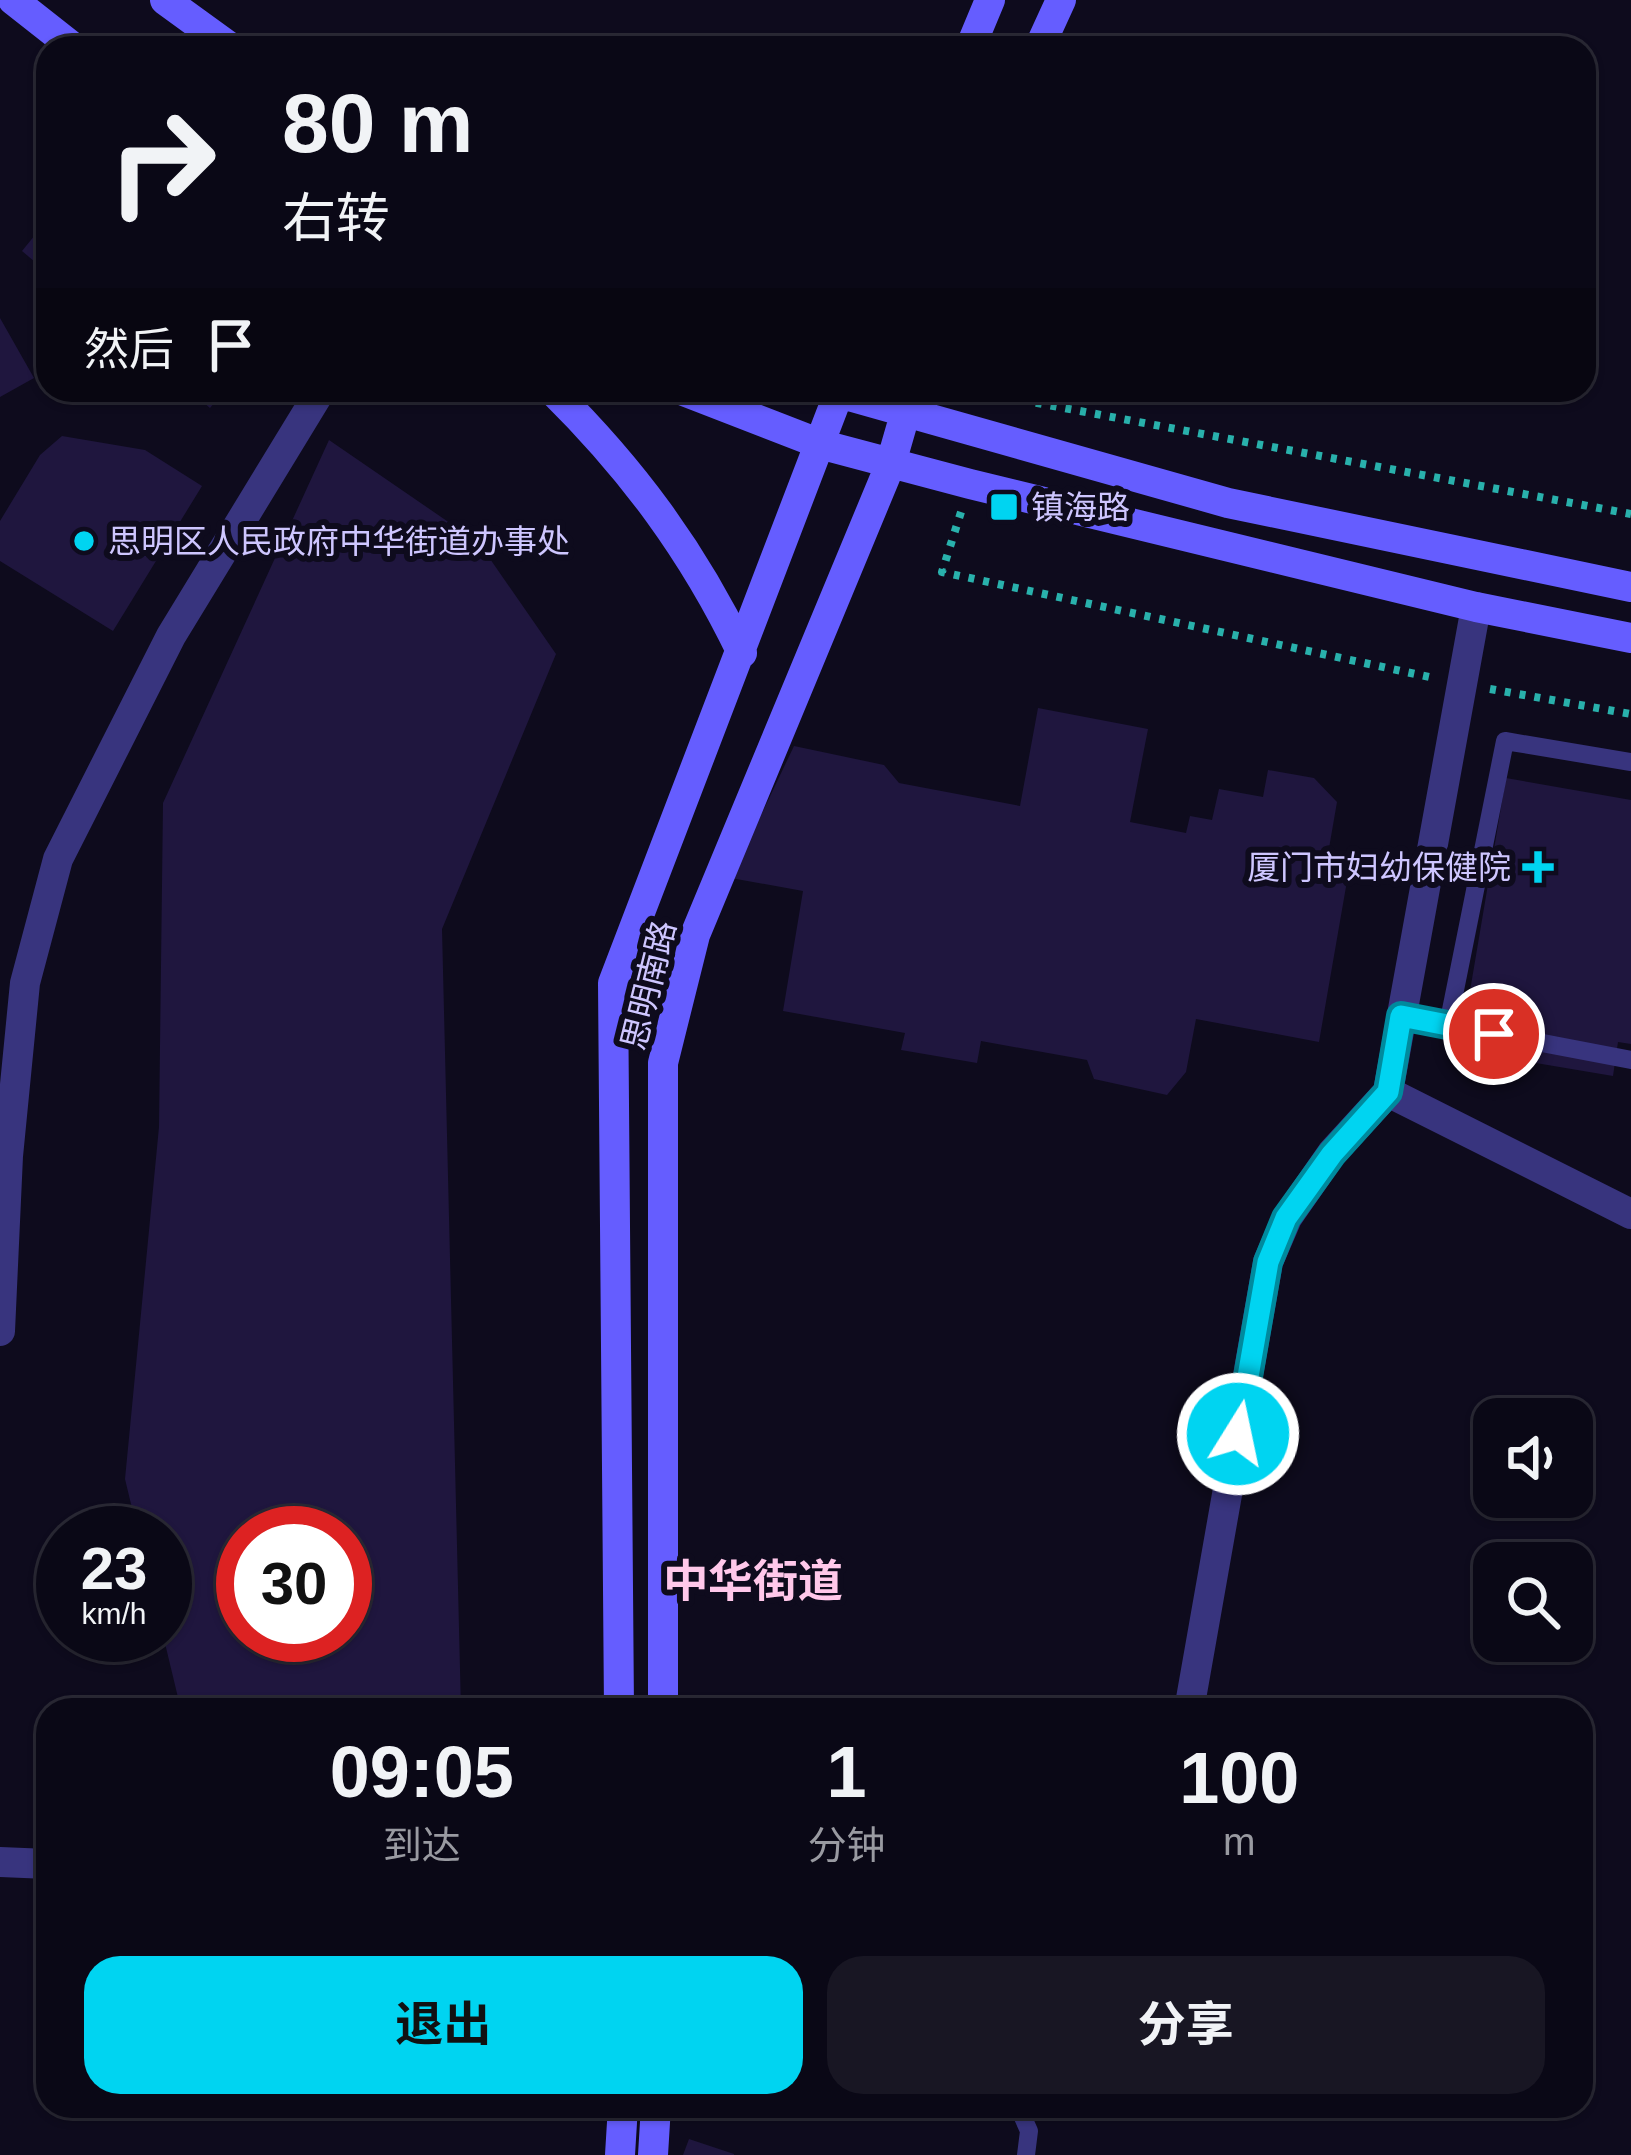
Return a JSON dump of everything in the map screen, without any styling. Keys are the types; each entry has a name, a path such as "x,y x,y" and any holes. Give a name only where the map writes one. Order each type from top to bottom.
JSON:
{"main road":[{"path":"13,0 59,36"},
{"path":"165,0 214,36"},
{"path":"975,36 990,0"},
{"path":"1045,36 1060,0"},
{"path":"564,402 603,440 703,571 742,653"},
{"path":"712,402 823,445 891,464 1476,607 1631,638"},
{"name":"思明南路","path":"619,1698 613,983 823,445 833,402"},
{"name":"思明南路","path":"663,1698 663,1063 694,935 891,464 908,402"},
{"path":"911,402 1228,503 1631,587"},
{"path":"620,2155 622,2118"},
{"path":"653,2155 655,2118"}],"street":[{"path":"0,1331 4,1154 26,983 58,859 171,636 314,402"},
{"path":"1191,1698 1268,1262 1286,1218 1332,1154 1388,1092 1476,607"},
{"path":"1388,1092 1631,1214"},
{"path":"0,1862 36,1864"}],"lane":[{"path":"1448,1025 1504,741 1631,762"},
{"path":"1401,1016 1631,1060"},
{"path":"1024,2118 1030,2131 1026,2155"}],"path":[{"path":"1032,402 1631,514"},
{"path":"970,484 942,572 1462,683 1631,714"}],"building":[{"path":"36,234 36,263 22,251"},
{"path":"0,318 34,378 0,397"},
{"name":"思明区人民政府中华街道办事处","path":"62,436 145,450 202,486 113,631 0,561 0,521 40,455"},
{"path":"329,440 479,543 556,654 442,929 461,1698 178,1698 169,1662 192,1662 192,1506 132,1506 125,1479 159,1127 163,803"},
{"path":"1038,708 1148,729 1130,822 1186,833 1190,816 1212,820 1219,789 1263,797 1268,770 1314,778 1337,802 1324,877 1347,881 1319,1042 1196,1019 1186,1072 1167,1095 1094,1079 1087,1060 981,1041 977,1063 901,1050 905,1033 783,1011 803,891 731,878 794,746 884,765 899,783 1020,806"},
{"path":"1506,778 1631,800 1631,1044 1618,1042 1613,1076 1460,1050"},
{"path":"689,2139 734,2154 734,2155 683,2155"}],"place":[{"name":"镇海路","path":"1004,507"},
{"name":"思明区人民政府中华街道办事处","path":"84,541"},
{"name":"厦门市妇幼保健院","path":"1538,867"}],"district":[{"name":"中华街道","path":"753,1581"}],"route":[{"path":"1238,1434 1268,1262 1286,1218 1332,1154 1388,1092 1401,1016 1494,1034"}]}
